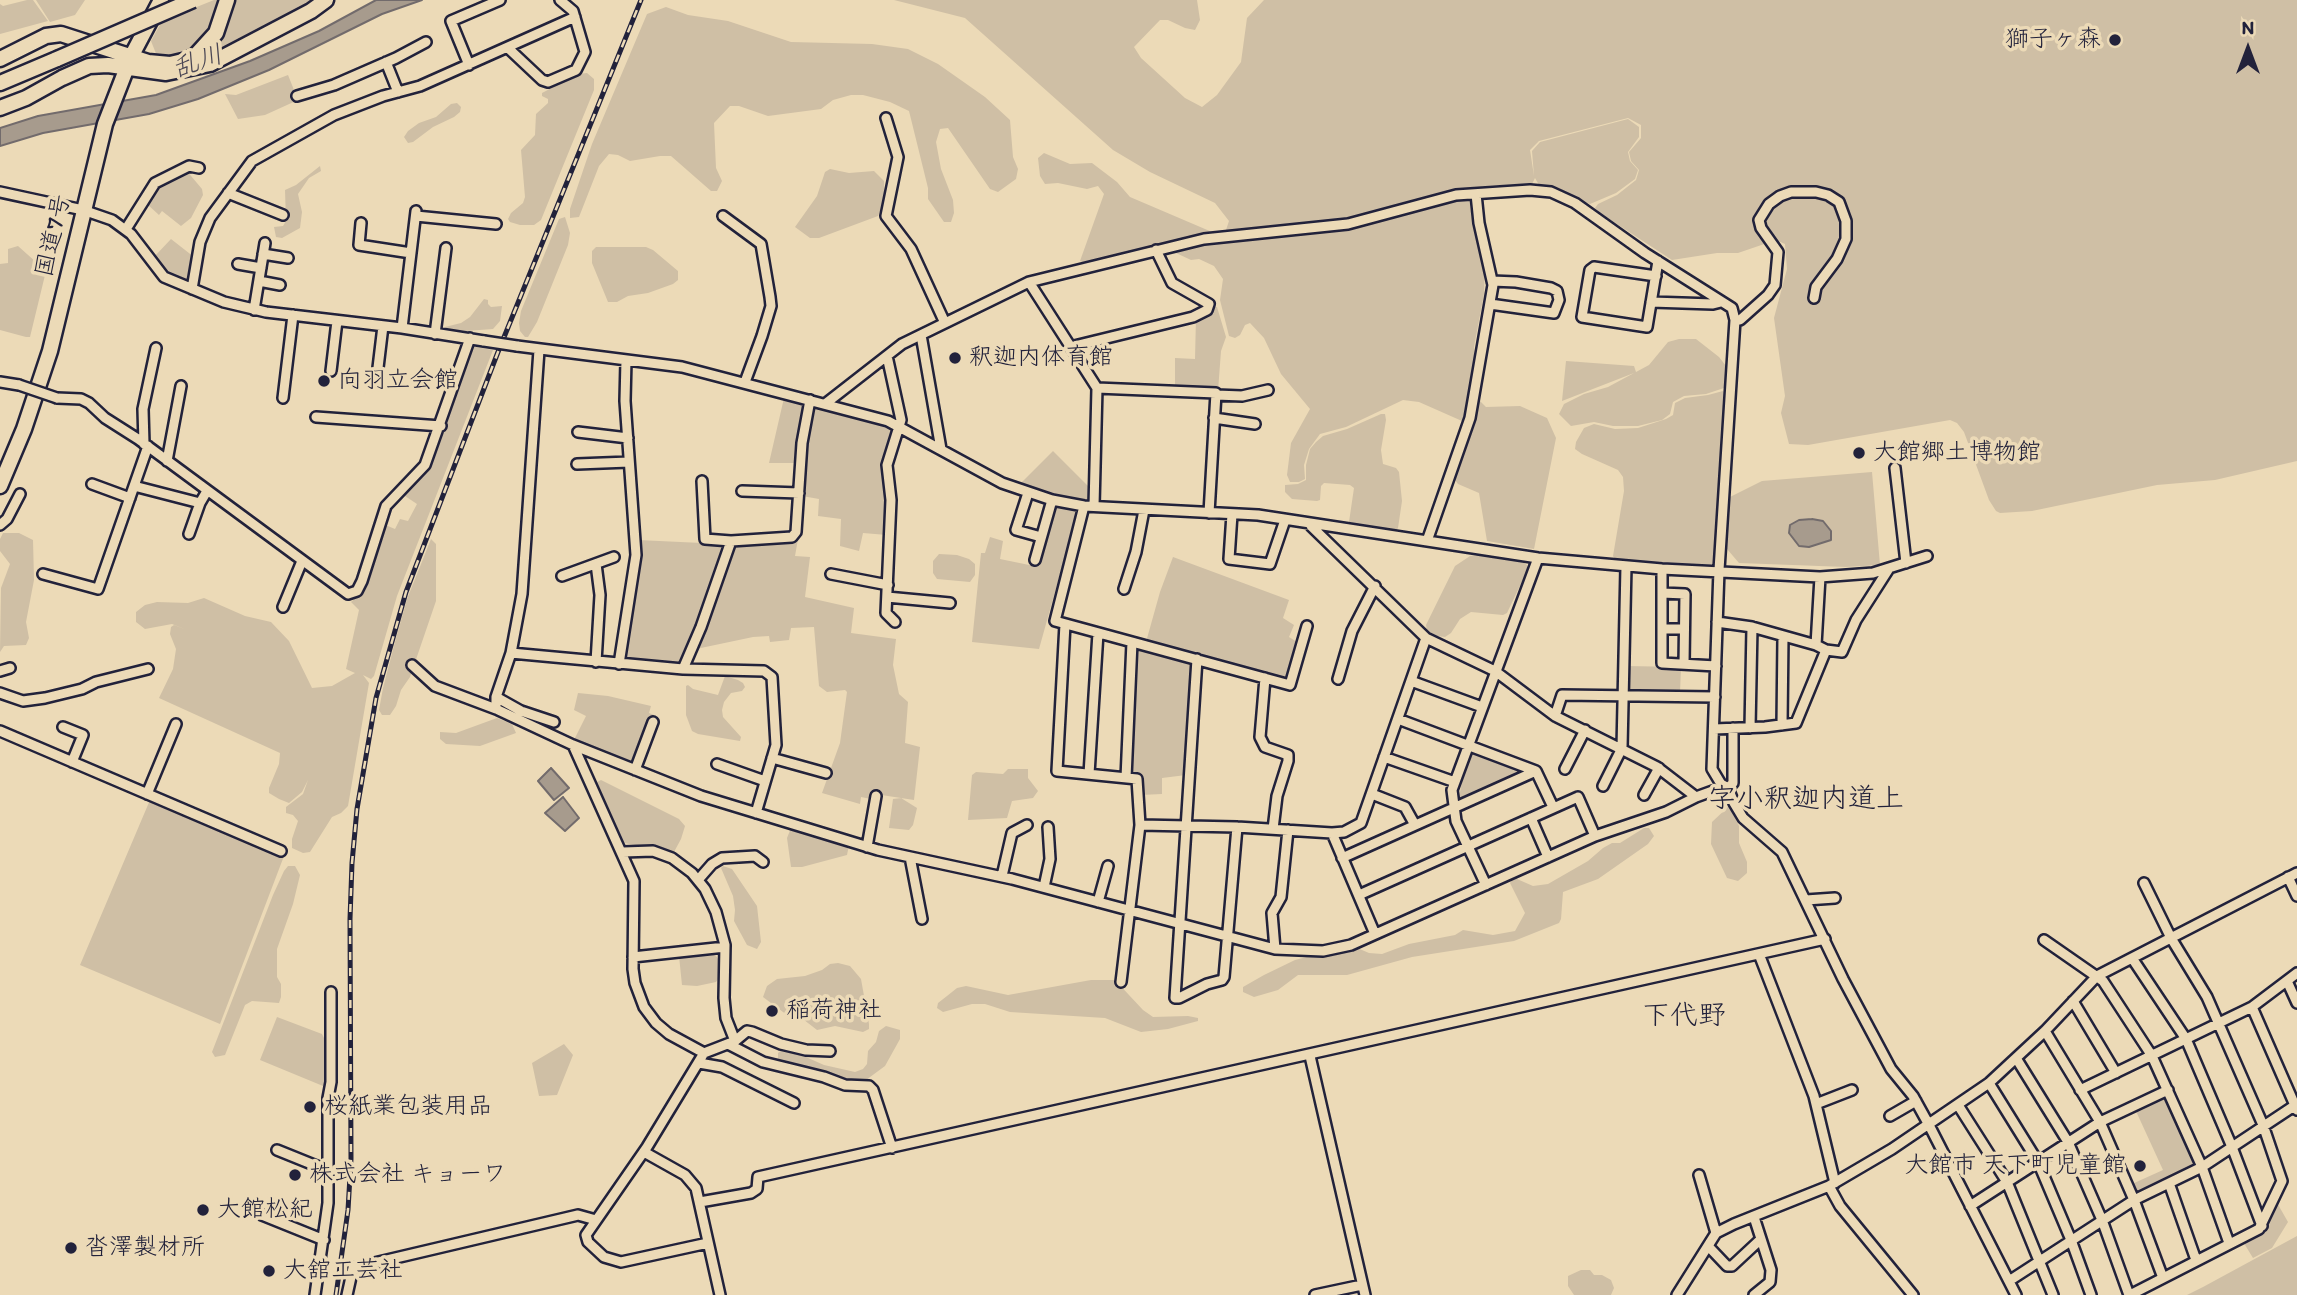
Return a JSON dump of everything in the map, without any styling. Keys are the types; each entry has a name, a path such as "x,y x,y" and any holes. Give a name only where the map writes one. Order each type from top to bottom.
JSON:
{"highway":[{"name":"国道7号","path":"0,486 44,371 105,124 129,63 161,0"},
{"path":"0,83 193,0"},
{"path":"0,108 89,66 170,64 196,55 216,33 227,0"},
{"path":"0,59 46,36 61,34 85,40 129,63 166,73 210,64 311,11 326,0"}],"street":[{"path":"469,65 451,21 500,0"},
{"path":"508,48 542,80 548,82 576,70 586,52 573,11 563,1"},
{"path":"192,289 200,242 210,218 252,161 334,115 420,86 575,18"},
{"path":"297,96 334,85 426,42"},
{"path":"386,62 398,92"},
{"path":"887,118 898,157 887,216 911,249 945,323"},
{"path":"126,229 155,183 189,166 199,168"},
{"path":"825,404 902,344 1029,282 1156,250 1217,238 1348,224 1457,195 1530,190 1551,192 1575,203 1732,308 1735,320 1719,570 1712,769 1721,784 1728,788 1743,818 1782,852 1843,979 1891,1069 1916,1101 2016,1295"},
{"path":"0,192 112,219 126,229 164,277 224,302 293,316 402,328 539,350 682,367 898,425 1002,483 1052,500 1089,506 1232,514 1538,558 1662,569 1821,577 1888,570 1927,556"},
{"path":"1735,320 1740,320 1768,296 1775,285 1778,253 1761,228 1759,220 1769,204 1791,192 1828,195 1839,202 1846,221 1846,239 1837,259 1816,287 1814,298"},
{"path":"228,193 283,215"},
{"path":"1427,541 1470,418 1490,304 1492,281 1479,223 1476,194"},
{"path":"402,328 416,213 496,225"},
{"path":"723,216 761,244 770,297 771,306 762,336 744,382"},
{"path":"361,223 359,245 411,253"},
{"path":"254,310 265,243"},
{"path":"435,334 446,248"},
{"path":"1070,347 1193,317 1207,310 1209,304 1172,283 1156,250"},
{"path":"263,254 288,258"},
{"path":"1656,276 1594,267 1590,270 1582,317 1647,327 1656,276 1658,261"},
{"path":"239,264 261,268"},
{"path":"259,281 280,285"},
{"path":"1490,304 1554,313 1559,300 1558,291 1551,288 1492,281"},
{"path":"1029,282 1097,388 1089,506 1055,621 1290,685 1307,626"},
{"path":"1651,302 1721,302"},
{"path":"282,398 293,316"},
{"path":"331,371 337,321"},
{"path":"377,376 383,326"},
{"path":"921,335 941,449"},
{"path":"0,382 19,385 57,398 80,399 89,403 105,418 146,445 348,594 356,591 362,580 386,506 425,465 470,338"},
{"path":"43,574 98,589 146,445 143,409 156,348"},
{"path":"496,709 496,697 511,653 522,593 539,350"},
{"path":"887,356 901,420 887,465 891,500 886,613 895,622"},
{"path":"619,664 636,555 625,360"},
{"path":"167,461 181,386"},
{"path":"1097,388 1242,396 1268,390"},
{"path":"1209,513 1216,395"},
{"path":"702,481 705,539 731,541 792,537 796,532 802,443 810,400"},
{"path":"316,417 441,426"},
{"path":"1214,418 1255,424"},
{"path":"578,432 628,438"},
{"path":"578,464 629,462"},
{"path":"1895,468 1906,563"},
{"path":"92,484 130,498"},
{"path":"134,486 200,503"},
{"path":"189,534 207,491"},
{"path":"742,491 799,494"},
{"path":"1028,493 1016,530 1041,537"},
{"path":"0,525 7,519 20,494"},
{"path":"1035,560 1052,500"},
{"path":"1124,589 1136,552 1144,510"},
{"path":"1232,514 1229,559 1270,564 1285,520"},
{"path":"1310,524 1426,638 1495,671 1555,716 1659,768 1696,797"},
{"path":"683,669 701,627 731,541"},
{"path":"562,576 614,557"},
{"path":"1486,885 1457,821 1452,790 1538,558"},
{"path":"283,607 302,561"},
{"path":"596,564 600,595 596,662"},
{"path":"1603,786 1622,748 1626,566"},
{"path":"1662,569 1662,663 1716,666"},
{"path":"1717,622 1752,627 1842,652 1856,620 1888,570"},
{"path":"831,573 888,585"},
{"path":"1714,729 1796,723 1821,648 1821,577"},
{"path":"1338,679 1352,631 1375,586"},
{"path":"1662,593 1685,594 1684,664"},
{"path":"887,597 950,603"},
{"path":"1065,624 1057,771 1138,779 1140,825 1121,982"},
{"path":"1750,728 1752,627"},
{"path":"1662,629 1684,629"},
{"path":"1089,775 1098,633"},
{"path":"1782,726 1783,636"},
{"path":"1140,825 1332,833 1345,832 1361,823 1426,638"},
{"path":"1126,778 1132,642"},
{"path":"511,653 683,669 764,671 772,677 776,745 756,813"},
{"path":"1197,659 1175,998 1222,980 1237,827"},
{"path":"412,665 435,686 701,796 867,847 1002,876 1275,949 1323,951 1352,945 1595,836 1666,812 1696,797 1728,788 1733,783 1733,728"},
{"path":"0,693 23,701 45,698 148,669"},
{"path":"1265,678 1260,737 1265,747 1288,755 1277,796 1273,830"},
{"path":"1411,681 1482,707"},
{"path":"1555,716 1562,695 1715,697"},
{"path":"496,697 554,722"},
{"path":"1398,719 1536,771 1553,807"},
{"path":"635,770 653,722"},
{"path":"147,794 176,724"},
{"path":"63,727 83,735 72,762"},
{"path":"1565,769 1585,730"},
{"path":"0,732 281,851"},
{"path":"573,745 622,852 636,890 633,957 635,983 644,1007 669,1034 704,1053"},
{"path":"1384,757 1455,782"},
{"path":"772,758 826,774"},
{"path":"717,764 765,781"},
{"path":"1644,795 1659,768"},
{"path":"1342,858 1536,771"},
{"path":"1372,794 1405,807 1415,825"},
{"path":"867,847 876,796"},
{"path":"1359,895 1578,797 1595,836"},
{"path":"1531,818 1548,857"},
{"path":"1002,876 1012,833 1027,825"},
{"path":"1044,887 1050,859 1048,827"},
{"path":"1275,949 1272,913 1281,897 1287,830"},
{"path":"1332,833 1376,934"},
{"path":"622,852 653,851 672,858 698,880 716,912 725,947 724,998 731,1042 763,1062 845,1085 869,1086 892,1148"},
{"path":"698,880 712,864 722,858 755,856 763,862"},
{"path":"910,857 922,919"},
{"path":"1098,902 1108,866"},
{"path":"1678,1295 1716,1233 1832,1184 1929,1125 1989,1083 2045,1031 2097,976 2293,875 2297,896"},
{"path":"2016,1058 2068,1142 2102,1220 2130,1295 2262,1226 2282,1181 2263,1125 2207,997 2171,937 2144,883"},
{"path":"1805,900 1835,898"},
{"path":"700,1202 751,1193 757,1189 758,1177 1825,939"},
{"path":"2045,940 2103,981 2152,1056 2202,1167 2229,1243"},
{"path":"633,957 725,947"},
{"path":"1759,954 1816,1104 1832,1184 1840,1206 1913,1295"},
{"path":"2132,958 2186,1040 2232,1147 2262,1226"},
{"path":"2080,1090 2252,1007 2297,973"},
{"path":"2287,981 2297,1003"},
{"path":"314,1295 324,1240 329,1171 331,992"},
{"path":"2073,1001 2116,1073"},
{"path":"2009,1281 2134,1200 2202,1167 2263,1125 2296,1107 2252,1007"},
{"path":"708,1243 621,1262 604,1256 588,1242 586,1235 644,1152 704,1053 731,1042 747,1031 781,1044 806,1050 830,1051"},
{"path":"2045,1031 2100,1122 2134,1200 2163,1278"},
{"path":"1310,1056 1364,1295"},
{"path":"699,1063 722,1067 794,1102"},
{"path":"1989,1083 2038,1162 2091,1295"},
{"path":"1816,1104 1852,1090"},
{"path":"1970,1206 2100,1122 2168,1090"},
{"path":"1890,1116 1916,1101"},
{"path":"1958,1105 2007,1182 2053,1295"},
{"path":"277,1150 329,1171"},
{"path":"644,1152 685,1175 696,1188 720,1295"},
{"path":"1699,1175 1716,1233"},
{"path":"2169,1183 2196,1261"},
{"path":"252,1212 324,1240"},
{"path":"347,1295 353,1268 578,1215 596,1220"},
{"path":"1754,1217 1771,1270 1770,1282 1754,1295"},
{"path":"1709,1246 1727,1266 1732,1266 1760,1239"},
{"path":"1315,1295 1362,1284"}],"shaded area":[{"path":"33,0 48,21 0,34 0,4 3,6"},
{"path":"36,0 85,0 75,15 50,22"},
{"path":"214,0 221,0 214,25 192,49 178,55 157,56 151,41 162,21"},
{"path":"234,0 315,0 274,26 205,60 199,58 218,41"},
{"path":"376,0 422,0 382,14 269,70 198,99 149,114 43,133 0,146 0,128 38,116 156,95 250,61 319,31"},
{"path":"894,0 1197,0 1200,20 1195,30 1168,20 1160,20 1134,47 1141,58 1185,98 1202,107 1217,95 1241,62 1247,18 1264,0 2297,0 2297,461 2215,480 2157,485 2032,511 2000,513 1989,500 1964,432 1957,423 1950,420 1808,445 1789,444 1781,413 1785,396 1774,318 1787,269 1785,244 1776,240 1738,253 1717,253 1672,260 1600,213 1595,208 1598,204 1617,195 1636,180 1639,170 1631,161 1629,152 1641,138 1641,125 1628,118 1539,141 1530,150 1534,176 1532,151 1540,142 1628,119 1639,127 1639,137 1628,152 1630,161 1638,170 1635,179 1616,193 1590,204 1539,185 1535,178 1532,184 1483,186 1469,195 1473,227 1485,264 1484,294 1474,347 1477,398 1486,407 1520,406 1547,418 1556,438 1534,549 1487,541 1479,493 1455,480 1470,429 1462,421 1419,402 1403,400 1346,427 1320,434 1309,449 1304,465 1305,479 1290,482 1287,475 1291,443 1310,409 1281,374 1264,338 1250,323 1245,325 1240,335 1235,338 1229,336 1220,300 1223,279 1214,266 1176,253 1167,243 1085,263 1080,261 1104,194 1098,186 1087,189 1058,183 1045,184 1040,176 1038,158 1044,153 1070,164 1092,163 1117,182 1130,197 1212,232 1226,230 1229,221 1215,203 1150,172 1113,150 965,18"},
{"path":"666,7 688,15 728,21 791,42 872,44 908,49 938,64 985,97 1010,120 1013,157 1018,169 1016,179 998,192 990,189 948,128 940,129 936,142 941,169 953,200 954,213 951,222 944,222 928,199 928,188 909,111 890,102 863,95 851,95 833,100 821,109 768,116 739,106 730,106 714,123 716,168 722,181 717,191 711,191 671,156 630,161 609,154 599,166 579,217 570,218 570,209 592,144 647,14"},
{"path":"587,73 594,79 594,90 541,220 534,225 510,222 508,219 511,213 523,203 525,197 521,150 535,135 536,114 548,103 542,93 578,74"},
{"path":"288,75 298,100 265,115 238,119 225,94 236,95"},
{"path":"457,103 461,107 460,112 454,117 408,143 404,137 408,131 419,123 436,117 451,104"},
{"path":"320,166 321,171 309,178 298,194 302,212 300,228 282,238 276,237 274,227 283,226 286,221 285,190"},
{"path":"830,169 849,173 874,171 884,181 884,201 878,216 819,238 810,238 795,227 817,196 825,172"},
{"path":"186,170 202,189 203,195 191,218 181,226 162,211 159,215 147,202 154,189"},
{"path":"565,217 570,233 568,245 537,322 528,337 525,337 520,331 521,311 559,219"},
{"path":"171,239 194,257 191,279 185,281 170,275 154,257"},
{"path":"18,246 46,271 30,337 0,330 0,264 8,263 8,249"},
{"path":"596,247 646,247 678,271 678,280 648,293 608,302 592,263 592,251"},
{"path":"484,299 488,300 491,307 502,306 500,321 493,329 466,331 445,327 461,323 470,317"},
{"path":"1215,307 1226,337 1221,351 1218,391 1175,389 1175,358 1195,359 1196,318"},
{"path":"1696,339 1719,357 1726,366 1724,388 1706,394 1684,396 1673,402 1670,414 1662,420 1638,426 1613,426 1594,422 1571,426 1559,414 1564,404 1584,394 1608,387 1634,373 1562,401 1566,361 1634,366 1636,372 1649,365 1668,342"},
{"path":"470,346 493,350 397,596 374,676 371,679 363,675 369,683 348,806 332,817 310,852 303,853 292,848 298,821 293,815 286,813 286,807 303,794 308,780 302,792 289,803 279,799 269,793 269,788 279,764 280,753 159,698 173,669 176,649 170,634 171,627 174,625 187,630 172,624 145,629 136,622 136,612 145,605 157,602 188,603 204,598 245,616 271,622 289,641 312,688 332,686 355,673 346,669 359,610 351,602 363,590 383,524 395,529 400,519 408,521 417,504 402,494 424,472 456,386 465,372"},
{"path":"1723,391 1726,395 1716,562 1711,565 1675,566 1616,561 1613,556 1624,491 1623,477 1618,470 1575,449 1584,428 1594,424 1615,429 1638,428 1673,415 1675,403 1685,398"},
{"path":"784,398 806,404 796,463 769,463"},
{"path":"811,406 890,427 893,431 887,494 887,535 863,533 859,551 840,546 841,519 818,516 819,499 802,496"},
{"path":"1385,414 1386,420 1381,450 1383,464 1396,468 1399,472 1402,501 1395,532 1353,526 1349,522 1354,488 1350,485 1324,483 1321,486 1320,500 1317,501 1292,499 1285,492 1285,485 1306,480 1310,449 1323,436"},
{"path":"1053,451 1090,488 1088,501 1039,493 1019,485"},
{"path":"1872,472 1880,565 1846,567 1739,563 1727,549 1728,498 1762,481"},
{"path":"1052,506 1075,508 1077,513 1039,649 972,642 981,553 985,553 990,537 1003,541 1000,559 1034,566"},
{"path":"1799,520 1823,521 1831,531 1831,540 1809,547 1799,546 1789,533 1790,525"},
{"path":"3,533 19,533 33,540 34,580 26,622 29,638 26,645 4,646 0,652 1,588 10,564 0,551"},
{"path":"431,539 436,544 436,601 410,677 390,715 382,715 379,710 395,642 407,599"},
{"path":"798,539 795,556 810,557 805,597 854,608 851,633 896,639 893,665 899,694 908,702 905,743 920,747 914,800 875,794 871,799 861,797 860,804 822,793 840,743 847,692 827,692 819,686 814,627 791,628 789,640 770,642 769,636 753,637 696,649 709,621 732,548 740,543"},
{"path":"638,540 723,544 726,548 684,662 676,666 628,662 623,656 632,620 639,559"},
{"path":"939,554 957,555 975,564 975,575 970,582 937,579 933,573 933,561"},
{"path":"1483,555 1521,561 1527,565 1527,571 1507,613 1503,615 1471,612 1460,619 1445,637 1427,631 1426,625 1455,566 1470,556"},
{"path":"1173,557 1289,600 1283,618 1294,625 1289,637 1297,642 1287,677 1283,680 1146,642"},
{"path":"1141,647 1194,661 1186,775 1162,778 1162,794 1141,795 1140,778 1130,772 1136,651"},
{"path":"1626,666 1681,667 1680,693 1626,692"},
{"path":"725,676 738,680 745,687 742,691 731,693 722,710 723,717 741,737 740,741 698,734 692,731 686,715 686,686 718,695"},
{"path":"578,693 608,696 651,706 649,713 654,715 634,765 574,740 586,716 574,710"},
{"path":"497,718 512,724 516,733 480,746 446,744 440,739 440,732 456,733"},
{"path":"1476,752 1522,770 1522,774 1464,801 1459,797 1463,777 1472,754"},
{"path":"551,768 569,788 554,800 538,781"},
{"path":"1008,769 1028,769 1028,778 1038,791 1033,798 1012,801 1007,818 968,820 972,775 976,772 1003,774"},
{"path":"601,780 679,819 685,826 674,852 624,843 597,782"},
{"path":"563,797 579,818 565,831 545,813"},
{"path":"901,798 917,808 909,830 889,828 893,799"},
{"path":"150,800 284,856 220,1024 80,965"},
{"path":"1729,806 1739,826 1739,843 1747,862 1747,873 1738,881 1727,878 1711,844 1712,822"},
{"path":"791,828 849,845 847,855 802,867 791,867 787,838"},
{"path":"1644,828 1649,828 1654,836 1648,844 1598,879 1563,892 1559,923 1514,941 1412,957 1347,975 1298,975 1278,990 1254,997 1243,992 1243,987 1264,975 1295,960 1314,955 1342,952 1355,947 1369,953 1382,954 1409,944 1455,935 1463,930 1493,935 1515,931 1525,913 1510,883 1512,880 1517,879 1533,886 1548,884 1588,861 1603,848 1612,843 1620,843"},
{"path":"288,866 295,866 300,875 277,949 277,977 281,984 279,1003 252,1001 245,1005 225,1055 215,1057 212,1052 273,895"},
{"path":"723,866 732,869 757,906 761,942 757,949 747,945 734,921 733,896 721,868"},
{"path":"708,951 717,957 721,965 721,975 716,982 697,986 682,985 679,956"},
{"path":"838,963 850,966 861,979 869,1024 869,1029 863,1032 835,1026 817,1030 799,1016 787,1015 763,997 767,986 777,979 805,976"},
{"path":"1091,980 1115,980 1153,1017 1188,1016 1198,1018 1198,1021 1168,1029 1141,1032 1105,1018 1010,1012 985,1004 972,1004 943,1012 937,1008 938,1003 957,988 966,986 1008,995"},
{"path":"277,1017 322,1034 323,1086 260,1060"},
{"path":"886,1026 900,1030 900,1039 885,1066 866,1080 845,1082 782,1063 778,1058 778,1053 783,1049 790,1050 824,1065 855,1072 867,1064 868,1051 876,1042 879,1031"},
{"path":"564,1044 573,1055 557,1095 539,1096 532,1063"},
{"path":"2166,1095 2197,1165 2137,1193 2132,1184 2163,1170 2135,1109"},
{"path":"2276,1201 2288,1222 2272,1248 2253,1258 2242,1240 2260,1229"},
{"path":"2297,1236 2297,1295 2187,1295 2203,1287"},
{"path":"1581,1270 1590,1270 1594,1275 1602,1275 1611,1280 1614,1288 1611,1295 1574,1295 1568,1286 1568,1276"}],"railway":[{"path":"336,1295 348,1210 351,1159 352,863 357,809 376,698 406,592 498,352 641,0"}],"place":[{"name":"獅子ヶ森","path":"2115,40"},
{"name":"釈迦内体育館","path":"955,358"},
{"name":"向羽立会館","path":"324,381"},
{"name":"大館郷土博物館","path":"1859,453"},
{"name":"稲荷神社","path":"772,1011"},
{"name":"桜紙業包装用品","path":"310,1107"},
{"name":"大館市 天下町児童館","path":"2140,1166"},
{"name":"株式会社 キョーワ","path":"295,1175"},
{"name":"大館松紀","path":"203,1210"},
{"name":"沓澤製材所","path":"71,1248"},
{"name":"大舘工芸社","path":"269,1271"}],"district":[{"name":"字小釈迦内道上","path":"1806,800"},
{"name":"下代野","path":"1684,1017"}],"water label":[{"name":"乱川","path":"198,63"}]}
